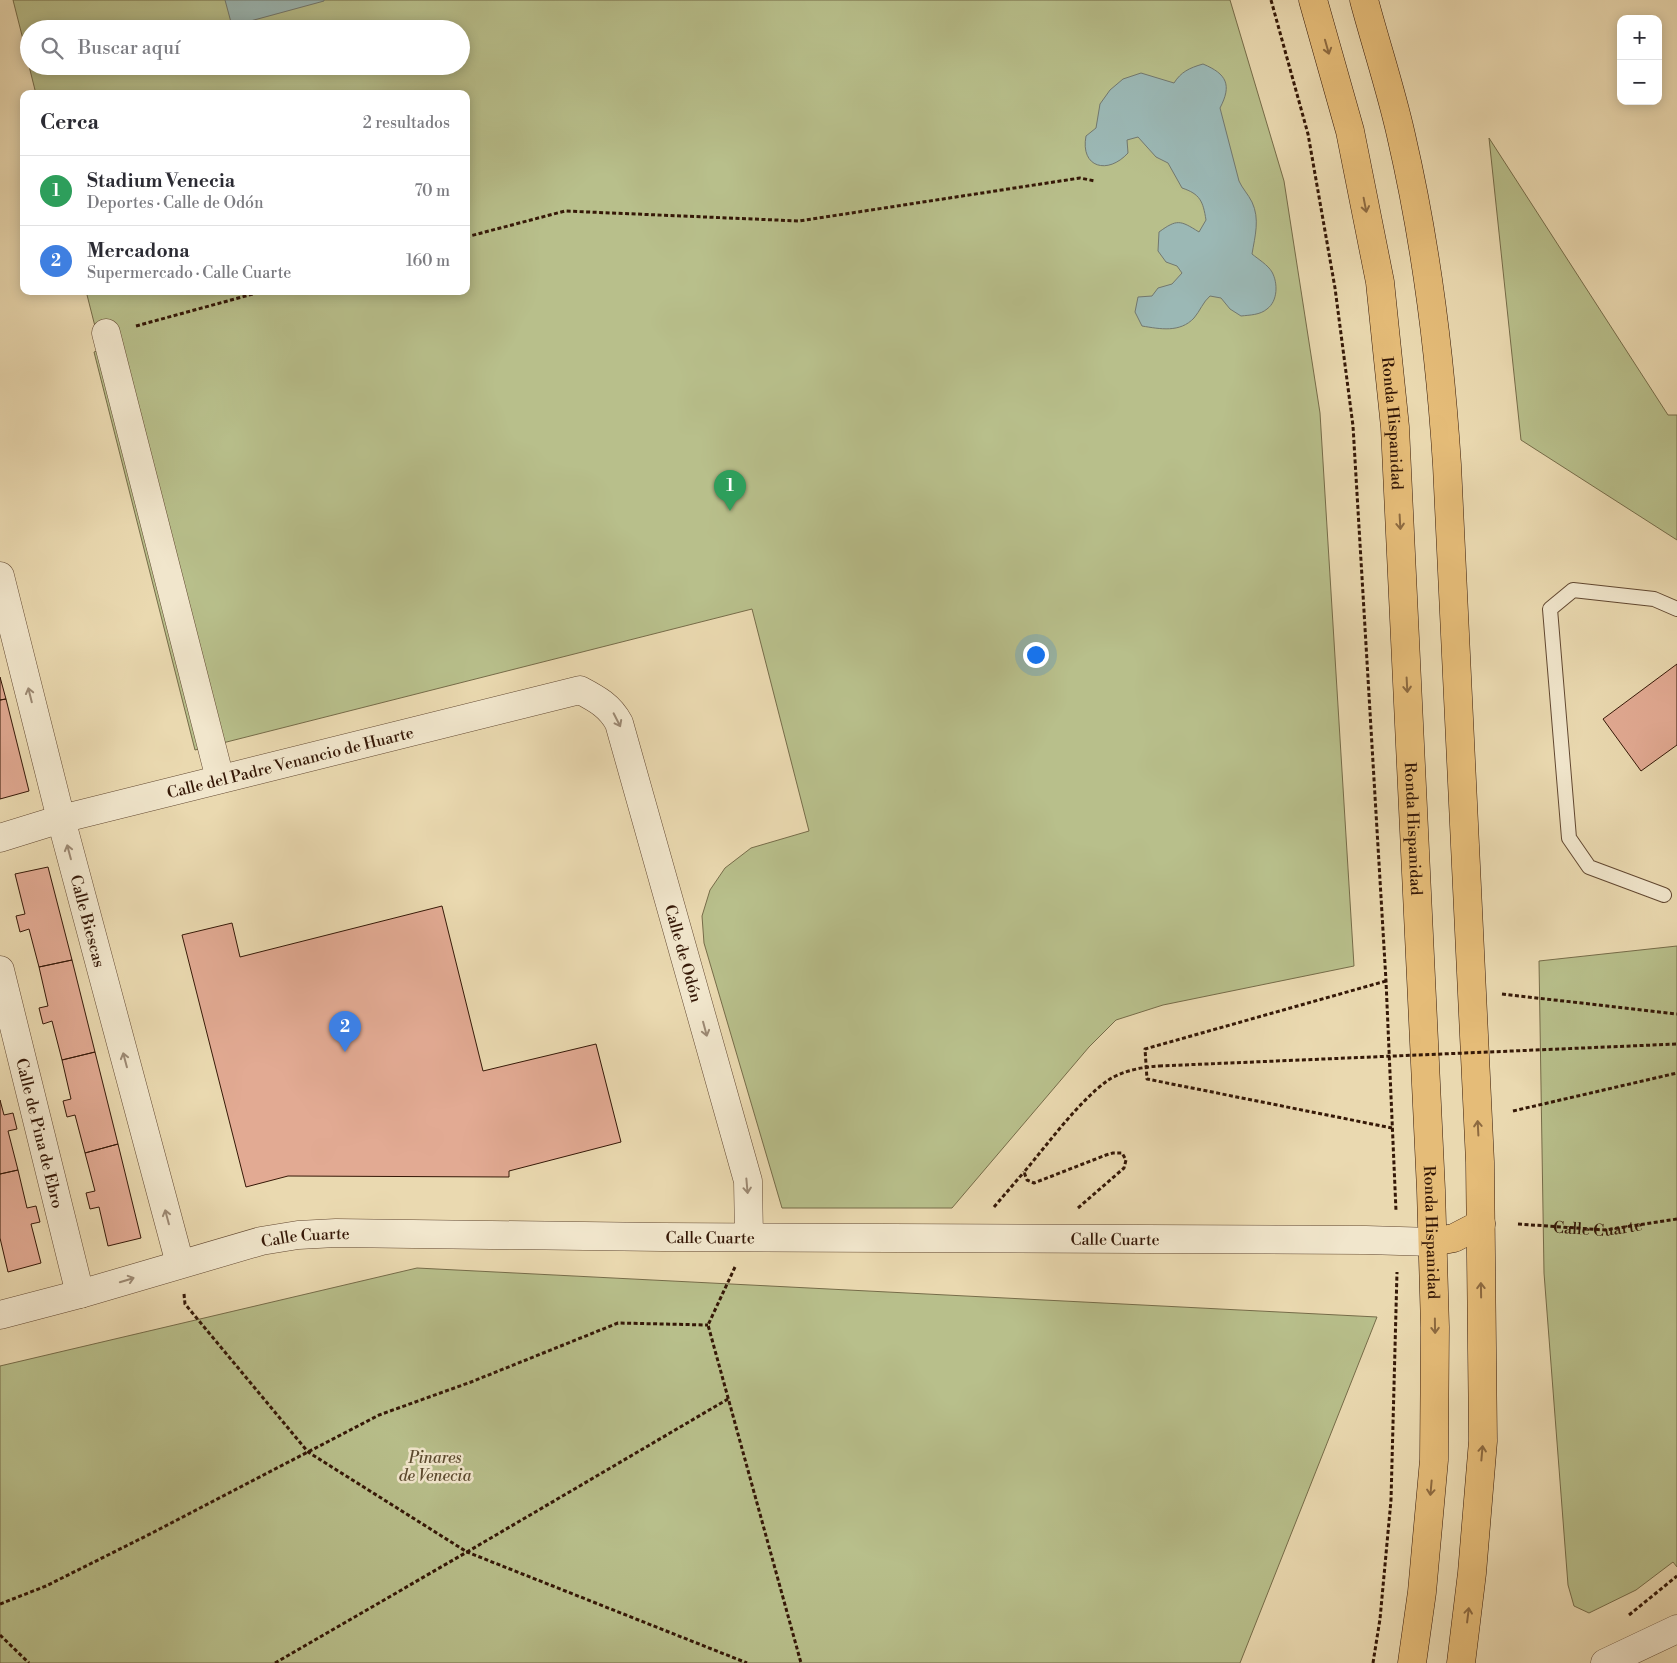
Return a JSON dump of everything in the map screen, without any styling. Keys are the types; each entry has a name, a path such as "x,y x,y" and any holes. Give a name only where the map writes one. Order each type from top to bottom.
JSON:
{"highway":[{"name":"Ronda Hispanidad","path":"1313,0 1350,131 1380,282 1395,427 1435,1327 1434,1460 1422,1592 1412,1663"},
{"path":"1364,0 1401,134 1425,261 1443,393 1480,1162 1481,1224 1483,1441 1472,1573 1461,1663"},
{"path":"1432,1242 1454,1238 1481,1224"}],"street":[{"path":"106,333 220,780"},
{"name":"Calle Biescas","path":"0,576 61,819 180,1264"},
{"name":"Calle del Padre Venancio de Huarte","path":"0,838 61,819 580,690"},
{"name":"Calle de Odón","path":"580,690 610,708 619,723 748,1181 749,1237"},
{"name":"Calle de Pina de Ebro","path":"0,970 80,1294"},
{"name":"Calle Cuarte","path":"0,1315 80,1294 261,1241 298,1235 336,1233 1432,1242"},
{"path":"1605,1663 1677,1629"}],"lane":[{"path":"1664,896 1589,868 1569,838 1550,609 1573,590 1654,599 1677,609"}],"path":[{"path":"1271,0 1308,134 1335,288 1354,426 1386,981 1395,1196"},
{"path":"470,237 565,211 799,221 1080,178 1095,181"},
{"path":"106,333 249,295"},
{"path":"1386,981 1145,1049 1147,1079 1392,1128"},
{"path":"1472,990 1677,1014"},
{"path":"1042,1239 1124,1168 1126,1160 1122,1154 1113,1153 1034,1183 1027,1180 1024,1172 1086,1099 1108,1080 1134,1069 1146,1066 1677,1044"},
{"path":"1513,1111 1677,1074"},
{"name":"Calle Cuarte","path":"1518,1224 1605,1230 1677,1219"},
{"path":"749,1237 708,1325 801,1663"},
{"path":"180,1264 185,1304 308,1452 467,1552 747,1663"},
{"path":"1373,1663 1380,1619 1392,1500 1398,1286"},
{"path":"0,1604 46,1586 378,1416 471,1382 618,1323 708,1325"},
{"path":"275,1663 728,1399"},
{"path":"1622,1622 1677,1576"},
{"path":"0,1635 28,1663"}],"green space":[{"path":"13,0 1230,0 1284,181 1320,413 1354,966 1163,1005 1116,1020 1089,1047 952,1208 782,1208 704,943 702,916 710,890 725,868 751,848 809,831 752,609 195,750 94,352 101,350 87,295 470,295 470,90 35,90 31,75 470,75 470,20 20,20 20,28"},
{"path":"1489,138 1668,415 1677,415 1677,540 1521,440"},
{"path":"1677,946 1677,1567 1673,1562 1636,1590 1589,1613 1574,1606 1568,1585 1544,1273 1539,961"},
{"name":"Pinares de Venecia","path":"417,1268 1377,1317 1240,1663 0,1663 0,1366"}],"water":[{"path":"225,0 324,0 254,20 230,20"},
{"path":"1203,64 1217,72 1225,81 1226,93 1220,108 1239,181 1252,202 1256,215 1252,254 1272,272 1276,286 1275,297 1271,306 1264,311 1241,316 1230,309 1221,298 1210,296 1194,318 1182,326 1170,329 1142,326 1135,312 1138,297 1152,296 1158,288 1172,284 1182,273 1177,266 1166,262 1158,251 1159,232 1175,223 1183,223 1199,232 1206,220 1204,208 1197,196 1182,188 1168,163 1156,157 1138,137 1127,140 1128,153 1120,160 1104,166 1097,165 1087,155 1085,147 1086,136 1096,128 1100,104 1110,90 1123,79 1141,73 1174,83 1186,71"}],"building":[{"path":"1677,664 1677,745 1641,771 1603,719"},
{"path":"0,677 6,699 0,700"},
{"path":"6,699 29,791 0,799 0,700"},
{"path":"48,867 72,960 39,967 29,929 20,932 16,916 25,914 15,874"},
{"path":"442,906 483,1071 596,1044 621,1142 509,1171 509,1177 288,1176 246,1187 182,935 232,923 240,957"},
{"path":"72,960 95,1052 62,1060 52,1021 43,1024 39,1008 48,1006 39,967"},
{"path":"95,1052 118,1144 85,1153 75,1115 67,1117 63,1101 71,1099 62,1060"},
{"path":"0,1100 4,1115 13,1113 17,1129 8,1131 18,1170 0,1174"},
{"path":"118,1144 141,1238 108,1246 99,1207 90,1209 86,1193 95,1191 85,1153"},
{"path":"18,1170 27,1208 36,1206 40,1222 31,1224 41,1263 8,1272 0,1238 0,1174"}],"place":[{"name":"Stadium Venecia","path":"730,511"},
{"name":"Mercadona","path":"345,1052"}]}
